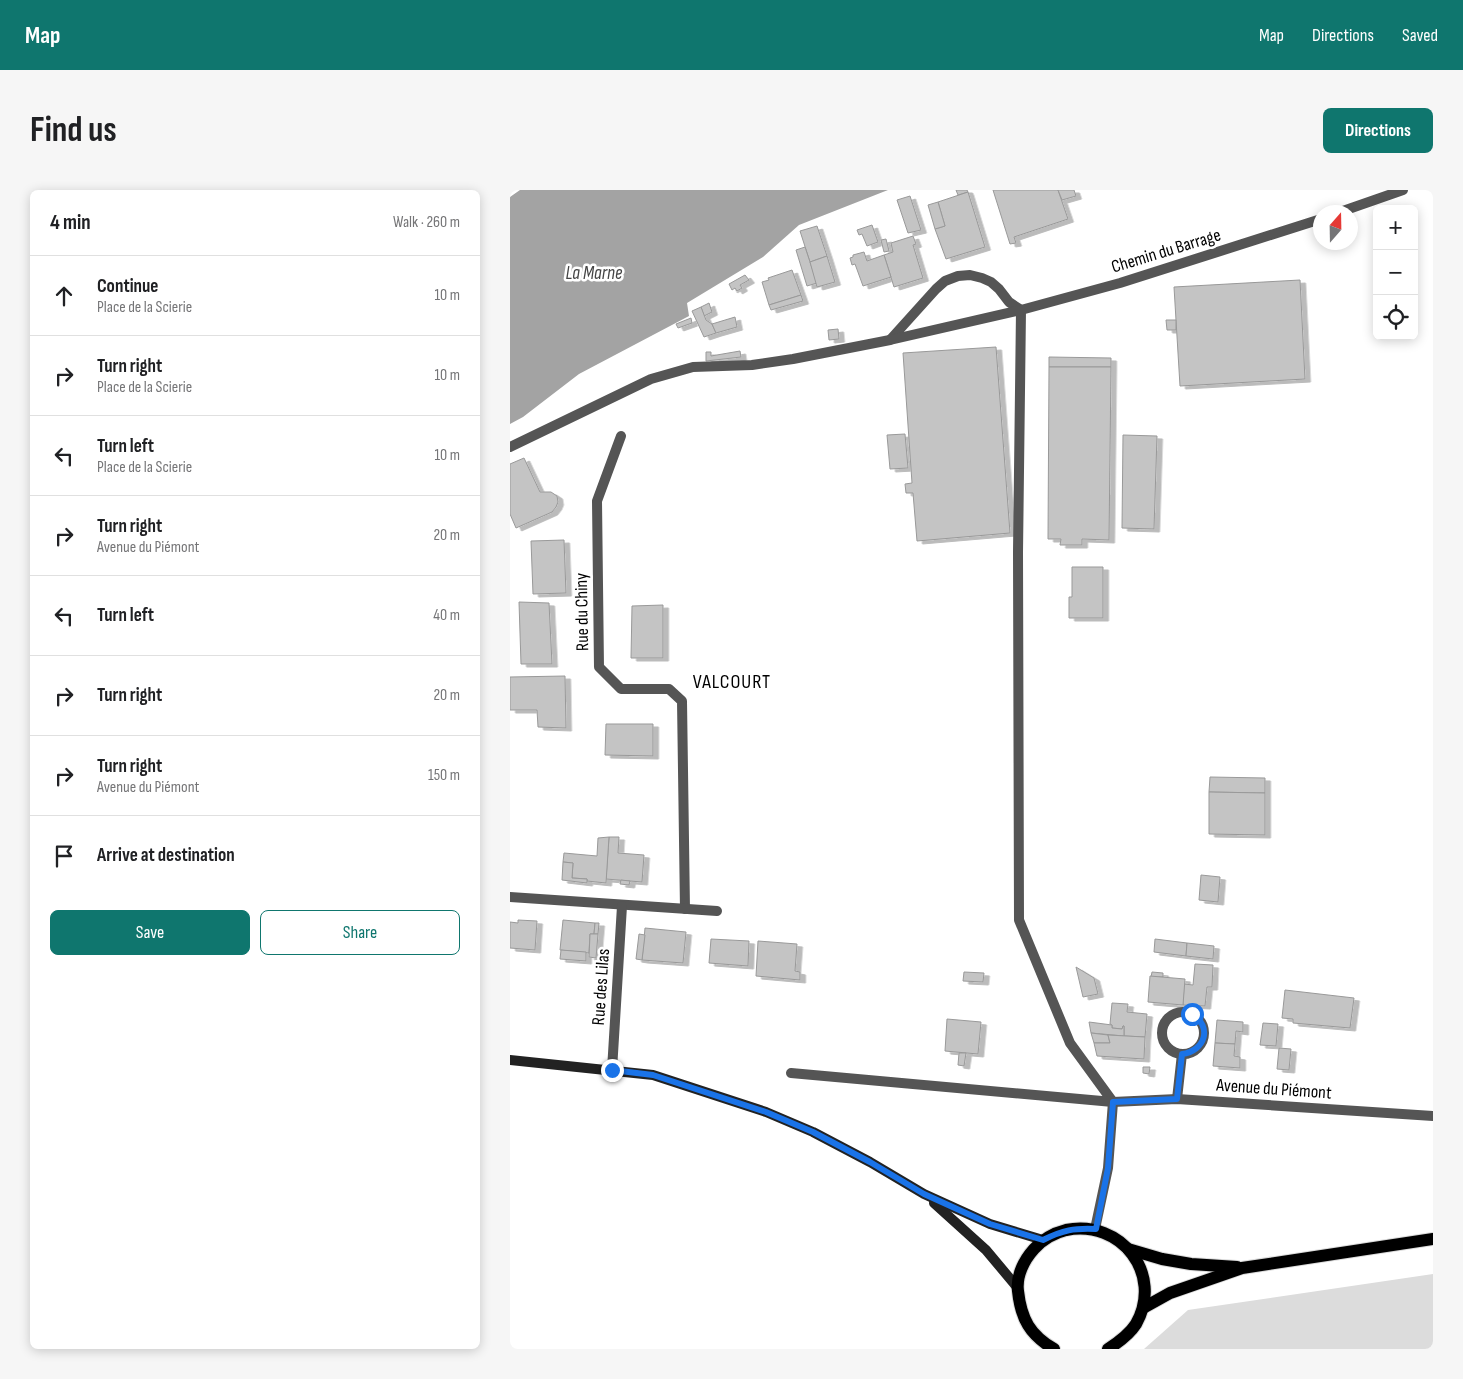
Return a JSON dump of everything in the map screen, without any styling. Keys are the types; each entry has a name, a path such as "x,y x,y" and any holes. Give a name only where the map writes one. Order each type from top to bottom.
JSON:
{"main road":[{"path":"510,1060 653,1075 766,1112 813,1132 870,1162 924,1194 990,1224 1043,1240"},
{"path":"924,1194 986,1250 1018,1287"},
{"path":"1047,1347 1029,1328 1020,1308 1018,1287 1021,1271 1028,1256 1043,1240 1059,1232 1077,1228 1096,1229 1113,1237 1135,1257 1143,1276 1145,1287 1143,1308 1135,1325 1123,1339 1108,1349"},
{"path":"1143,1308 1170,1293 1242,1268 1433,1240"},
{"path":"1128,1249 1162,1260 1242,1268"}],"street":[{"path":"1358,206 1403,190"},
{"name":"Chemin du Barrage","path":"510,447 652,379 693,367 752,365 793,359 890,340 1021,310 1120,283 1313,222"},
{"path":"890,340 904,322 940,285 958,276 970,275 991,282 1009,302 1021,310 1018,552 1019,920 1070,1043 1113,1102 1108,1168 1096,1229"},
{"name":"Rue du Chiny","path":"621,436 597,501 599,667 621,690 670,690 682,700 685,909"},
{"path":"510,898 717,911"},
{"name":"Rue des Lilas","path":"612,1070 622,906"},
{"path":"1185,1011 1198,1018 1204,1031 1203,1038 1195,1050 1182,1054 1175,1052 1164,1044 1161,1031 1163,1024 1172,1014 1185,1011"},
{"path":"1177,1099 1182,1054"},
{"name":"Avenue du Piémont","path":"791,1073 1113,1102 1177,1099 1433,1116"}],"shaded area":[{"path":"1433,1274 1433,1349 1144,1349 1188,1310"}],"water":[{"name":"La Marne","path":"520,190 888,190 799,225 763,257 687,303 689,316 579,374 523,417 510,424 510,197"}],"building":[{"path":"956,190 967,190 968,192 958,195"},
{"path":"993,190 1058,190 1068,219 1014,237 1016,243 1010,244"},
{"path":"1058,190 1074,190 1076,196 1062,200"},
{"path":"968,192 985,247 946,259 935,229 945,226 938,202"},
{"path":"910,196 921,230 908,233 897,200"},
{"path":"938,202 945,226 935,229 928,205"},
{"path":"872,225 878,242 867,246 862,234 859,235 857,230"},
{"path":"817,226 827,256 810,262 800,231"},
{"path":"913,236 916,244 913,245 923,278 894,287 884,255 893,252 891,243"},
{"path":"886,239 889,251 884,252 881,240"},
{"path":"805,247 817,283 807,286 796,250"},
{"path":"864,252 867,261 884,255 891,277 863,286 855,264 852,265 850,258 853,255"},
{"path":"827,256 835,282 817,287 810,262"},
{"path":"792,270 801,295 769,305 762,282"},
{"path":"745,275 749,280 740,285 742,288 737,291 735,288 732,290 729,284"},
{"path":"1300,280 1305,379 1180,386 1174,287"},
{"path":"801,295 803,301 771,310 769,305"},
{"path":"709,303 712,312 704,316 701,307"},
{"path":"701,307 706,320 712,324 716,333 704,337 692,311"},
{"path":"735,317 737,327 716,333 712,324"},
{"path":"691,318 692,323 678,328 676,324"},
{"path":"1166,320 1176,320 1176,330 1167,330"},
{"path":"838,329 839,339 829,340 828,330"},
{"path":"996,347 1010,533 917,541 913,493 906,493 905,484 912,483 903,353"},
{"path":"740,351 741,357 706,361 706,352 711,352 711,356"},
{"path":"1049,357 1111,358 1111,367 1049,367"},
{"path":"1049,367 1111,367 1109,540 1082,539 1082,545 1060,545 1061,539 1048,539"},
{"path":"905,434 908,468 890,469 887,435"},
{"path":"1123,435 1157,436 1154,529 1122,528"},
{"path":"524,458 540,492 551,492 557,496 558,502 552,512 516,528 510,514 510,464"},
{"path":"564,540 566,593 533,594 531,541"},
{"path":"1072,567 1103,567 1103,618 1069,618 1069,597 1072,597"},
{"path":"519,602 549,603 552,664 521,664"},
{"path":"663,605 663,658 631,658 632,606"},
{"path":"565,676 566,728 538,727 537,710 510,710 510,677"},
{"path":"606,724 653,724 653,756 605,755"},
{"path":"1210,777 1265,778 1265,793 1209,792"},
{"path":"1209,792 1265,793 1265,835 1209,834"},
{"path":"609,837 619,837 618,853 644,855 642,882 606,879"},
{"path":"609,837 606,883 572,878 573,863 563,862 564,853 597,856 598,838"},
{"path":"563,862 573,863 572,878 587,879 587,883 562,880"},
{"path":"1201,875 1220,877 1218,902 1199,900"},
{"path":"621,880 630,881 629,885 620,884"},
{"path":"518,920 537,921 535,950 510,948 510,922 518,923"},
{"path":"563,920 595,923 594,934 590,934 589,953 560,950"},
{"path":"595,923 599,923 598,934 594,934"},
{"path":"645,928 686,932 683,963 642,960"},
{"path":"590,934 598,934 596,958 589,957"},
{"path":"639,934 645,935 642,960 636,959"},
{"path":"711,939 749,941 748,966 709,963"},
{"path":"1155,939 1187,943 1186,956 1154,952"},
{"path":"758,941 797,944 795,971 800,972 800,980 756,976"},
{"path":"1187,943 1214,946 1213,959 1186,956"},
{"path":"561,950 586,952 586,961 560,959"},
{"path":"1195,964 1213,965 1212,987 1207,987 1205,1006 1183,1005 1184,984 1193,985"},
{"path":"1076,967 1094,978 1098,994 1083,997"},
{"path":"964,972 984,973 983,982 963,981"},
{"path":"1152,972 1163,973 1163,977 1151,977"},
{"path":"1150,976 1185,979 1183,1005 1148,1002"},
{"path":"1285,990 1354,998 1350,1028 1293,1023 1293,1019 1282,1018"},
{"path":"1112,1003 1128,1004 1127,1012 1147,1014 1145,1037 1124,1036 1124,1026 1122,1029 1112,1028 1110,1024"},
{"path":"947,1019 981,1022 978,1054 945,1051"},
{"path":"1217,1020 1243,1022 1243,1032 1236,1031 1235,1044 1215,1043"},
{"path":"1089,1022 1112,1025 1112,1028 1122,1029 1124,1026 1124,1036 1091,1033"},
{"path":"1263,1023 1278,1024 1276,1046 1260,1045"},
{"path":"1091,1033 1108,1035 1110,1043 1094,1043"},
{"path":"1108,1035 1145,1037 1144,1059 1097,1056 1094,1043 1110,1043"},
{"path":"1215,1043 1235,1044 1234,1056 1240,1057 1240,1068 1213,1066"},
{"path":"1279,1048 1291,1049 1289,1070 1277,1069"},
{"path":"959,1053 966,1053 964,1066 958,1065"},
{"path":"1143,1067 1150,1067 1149,1074 1143,1073"}],"district":[{"name":"VALCOURT","path":"732,682"}],"route":[{"path":"612,1070 653,1075 766,1112 813,1132 870,1162 924,1194 990,1224 1043,1240 1059,1232 1077,1228 1096,1229 1108,1168 1113,1102 1177,1099 1182,1054 1195,1050 1203,1038 1202,1024 1192,1014"}]}
